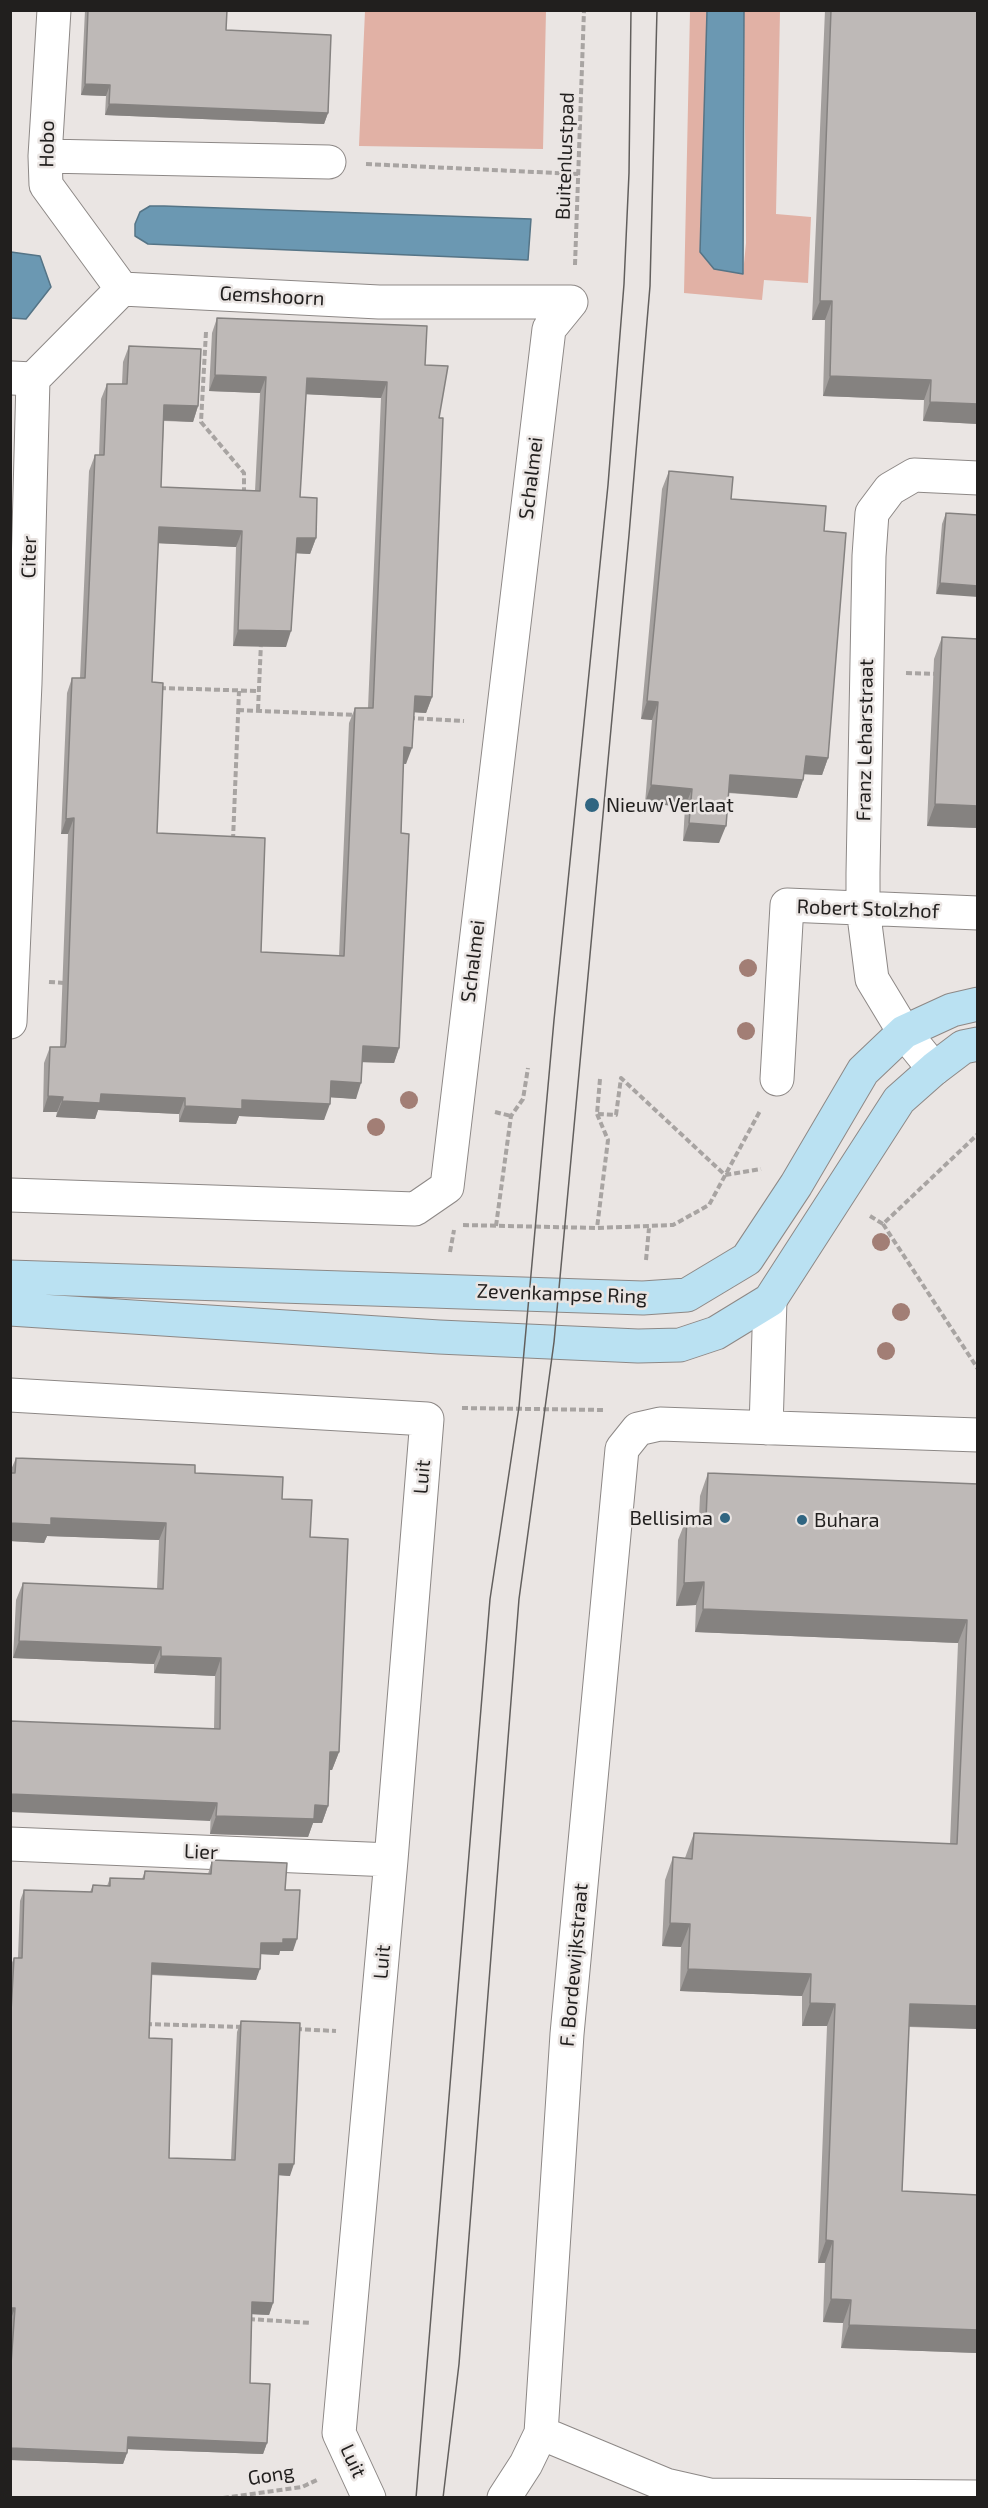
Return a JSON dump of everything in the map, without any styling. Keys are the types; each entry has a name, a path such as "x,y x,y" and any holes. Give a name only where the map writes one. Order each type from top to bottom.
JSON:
{"street":[{"name":"Hobo","path":"54,10 45,156 46,185 122,290"},
{"path":"45,156 329,162"},
{"path":"22,378 122,290"},
{"name":"Gemshoorn","path":"122,290 208,292 379,302 571,302"},
{"name":"Schalmei","path":"10,1195 415,1209 447,1187 549,329 571,302"},
{"name":"Citer","path":"10,1022 22,378"},
{"name":"Franz Leharstraat","path":"933,1069 904,1032 872,979 863,908 866,671 872,513 890,489 914,475 978,478"},
{"name":"Robert Stolzhof","path":"777,1079 787,905 978,913"},
{"name":"Zevenkampse Ring","path":"10,1277 643,1298 687,1295 747,1259 796,1185 863,1071 904,1032 952,1010 978,1004"},
{"path":"10,1309 439,1337 638,1346 680,1344 716,1333 770,1300 899,1100 933,1069 963,1047 978,1044"},
{"path":"770,1300 766,1428 978,1435"},
{"path":"10,1395 427,1419"},
{"name":"Luit","path":"369,2498 355,2463 339,2433 376,2034 427,1419"},
{"name":"F. Bordewijkstraat","path":"504,2498 526,2464 541,2433 567,2034 622,1449 638,1429 660,1424 766,1428"},
{"name":"Lier","path":"10,1845 391,1860"},
{"path":"541,2433 666,2485 710,2495 978,2497"}],"path":[{"name":"Buitenlustpad","path":"571,302 576,256 584,10"},
{"path":"329,162 578,174"},
{"path":"208,292 201,422 244,473 244,495 256,496"},
{"path":"258,710 261,634"},
{"path":"866,671 944,675"},
{"path":"156,688 259,691"},
{"path":"232,850 239,691"},
{"path":"238,710 362,716"},
{"path":"397,717 501,722"},
{"path":"12,980 71,983"},
{"path":"496,1226 512,1116 523,1099 528,1068"},
{"path":"455,1225 597,1228 673,1226 709,1205 777,1079"},
{"path":"597,1114 608,1140 597,1228"},
{"path":"883,1224 978,1369"},
{"path":"427,1419 467,1407 605,1410"},
{"path":"140,2024 245,2027"},
{"path":"292,2029 376,2034"},
{"path":"245,2319 349,2327"},
{"name":"Gong","path":"223,2498 302,2487 355,2463"}],"shaded area":[{"path":"365,11 546,11 543,149 359,146"},
{"path":"690,11 707,11 700,252 743,274 746,243 744,11 780,11 776,214 811,217 808,283 764,280 762,300 684,293"}],"water":[{"path":"707,11 744,11 743,274 714,269 700,252"},
{"path":"150,206 531,219 528,260 148,244 135,236 135,224 140,212"},
{"path":"11,252 40,256 51,287 26,319 11,318"}],"building":[{"path":"88,10 227,10 226,30 331,35 328,113 109,104 110,85 85,84"},
{"path":"831,10 978,10 978,404 930,402 931,380 830,376 832,301 820,301"},
{"path":"217,318 427,326 425,365 448,366 439,418 443,418 432,697 415,696 412,748 404,747 401,833 409,834 399,1048 363,1046 361,1083 331,1081 330,1104 242,1100 242,1109 185,1106 185,1098 101,1094 100,1103 62,1101 63,1097 48,1096 50,1047 65,1047 66,1042 74,818 66,819 72,678 85,678 95,455 104,455 107,384 127,384 129,346 201,349 198,406 164,405 161,487 260,491 266,377 215,375","holes":["307,378 387,382 373,708 355,708 344,956 261,952 265,838 157,833 163,683 152,682 159,527 242,531 238,630 291,631 297,538 316,538 317,498 300,497"]},
{"path":"669,471 733,477 731,499 826,506 824,531 846,533 828,758 806,756 803,780 730,775 726,826 689,823 692,789 651,785 658,702 647,701"},
{"path":"946,513 978,515 978,586 940,583"},
{"path":"942,637 978,639 978,806 935,804"},
{"path":"16,1458 195,1465 195,1473 283,1477 282,1499 312,1500 310,1537 348,1539 339,1752 330,1752 328,1806 315,1805 314,1819 216,1816 217,1803 10,1794 10,1721 220,1729 221,1658 161,1656 161,1647 19,1641 23,1583 163,1589 166,1523 51,1518 51,1525 10,1523 10,1473 15,1473"},
{"path":"708,1473 978,1484 978,2006 910,2004 902,2191 978,2195 978,2330 849,2325 851,2300 831,2299 833,2241 826,2240 835,2004 810,2003 811,1974 688,1969 690,1924 670,1923 673,1857 692,1859 694,1833 957,1844 967,1620 703,1609 704,1582 684,1583 687,1517 706,1518"},
{"path":"212,1860 287,1863 285,1890 300,1890 297,1939 283,1939 283,1943 261,1943 260,1969 152,1963 149,2038 172,2039 169,2158 235,2160 241,2021 300,2023 294,2164 279,2164 273,2303 252,2302 250,2383 270,2384 267,2443 128,2437 127,2453 10,2448 10,2378 15,2308 10,2308 10,2030 14,1958 22,1958 24,1890 92,1892 93,1885 110,1886 110,1878 144,1879 145,1871 211,1874"}],"tram line":[{"path":"416,2498 490,1599 519,1407 554,1020 608,485 624,284 629,173 631,10"},
{"path":"443,2498 459,2364 519,1599 554,1342 629,535 650,286 657,10"}],"place":[{"name":"Nieuw Verlaat","path":"592,805"},
{"name":"Bellisima","path":"725,1518"},
{"name":"Buhara","path":"802,1520"}]}
